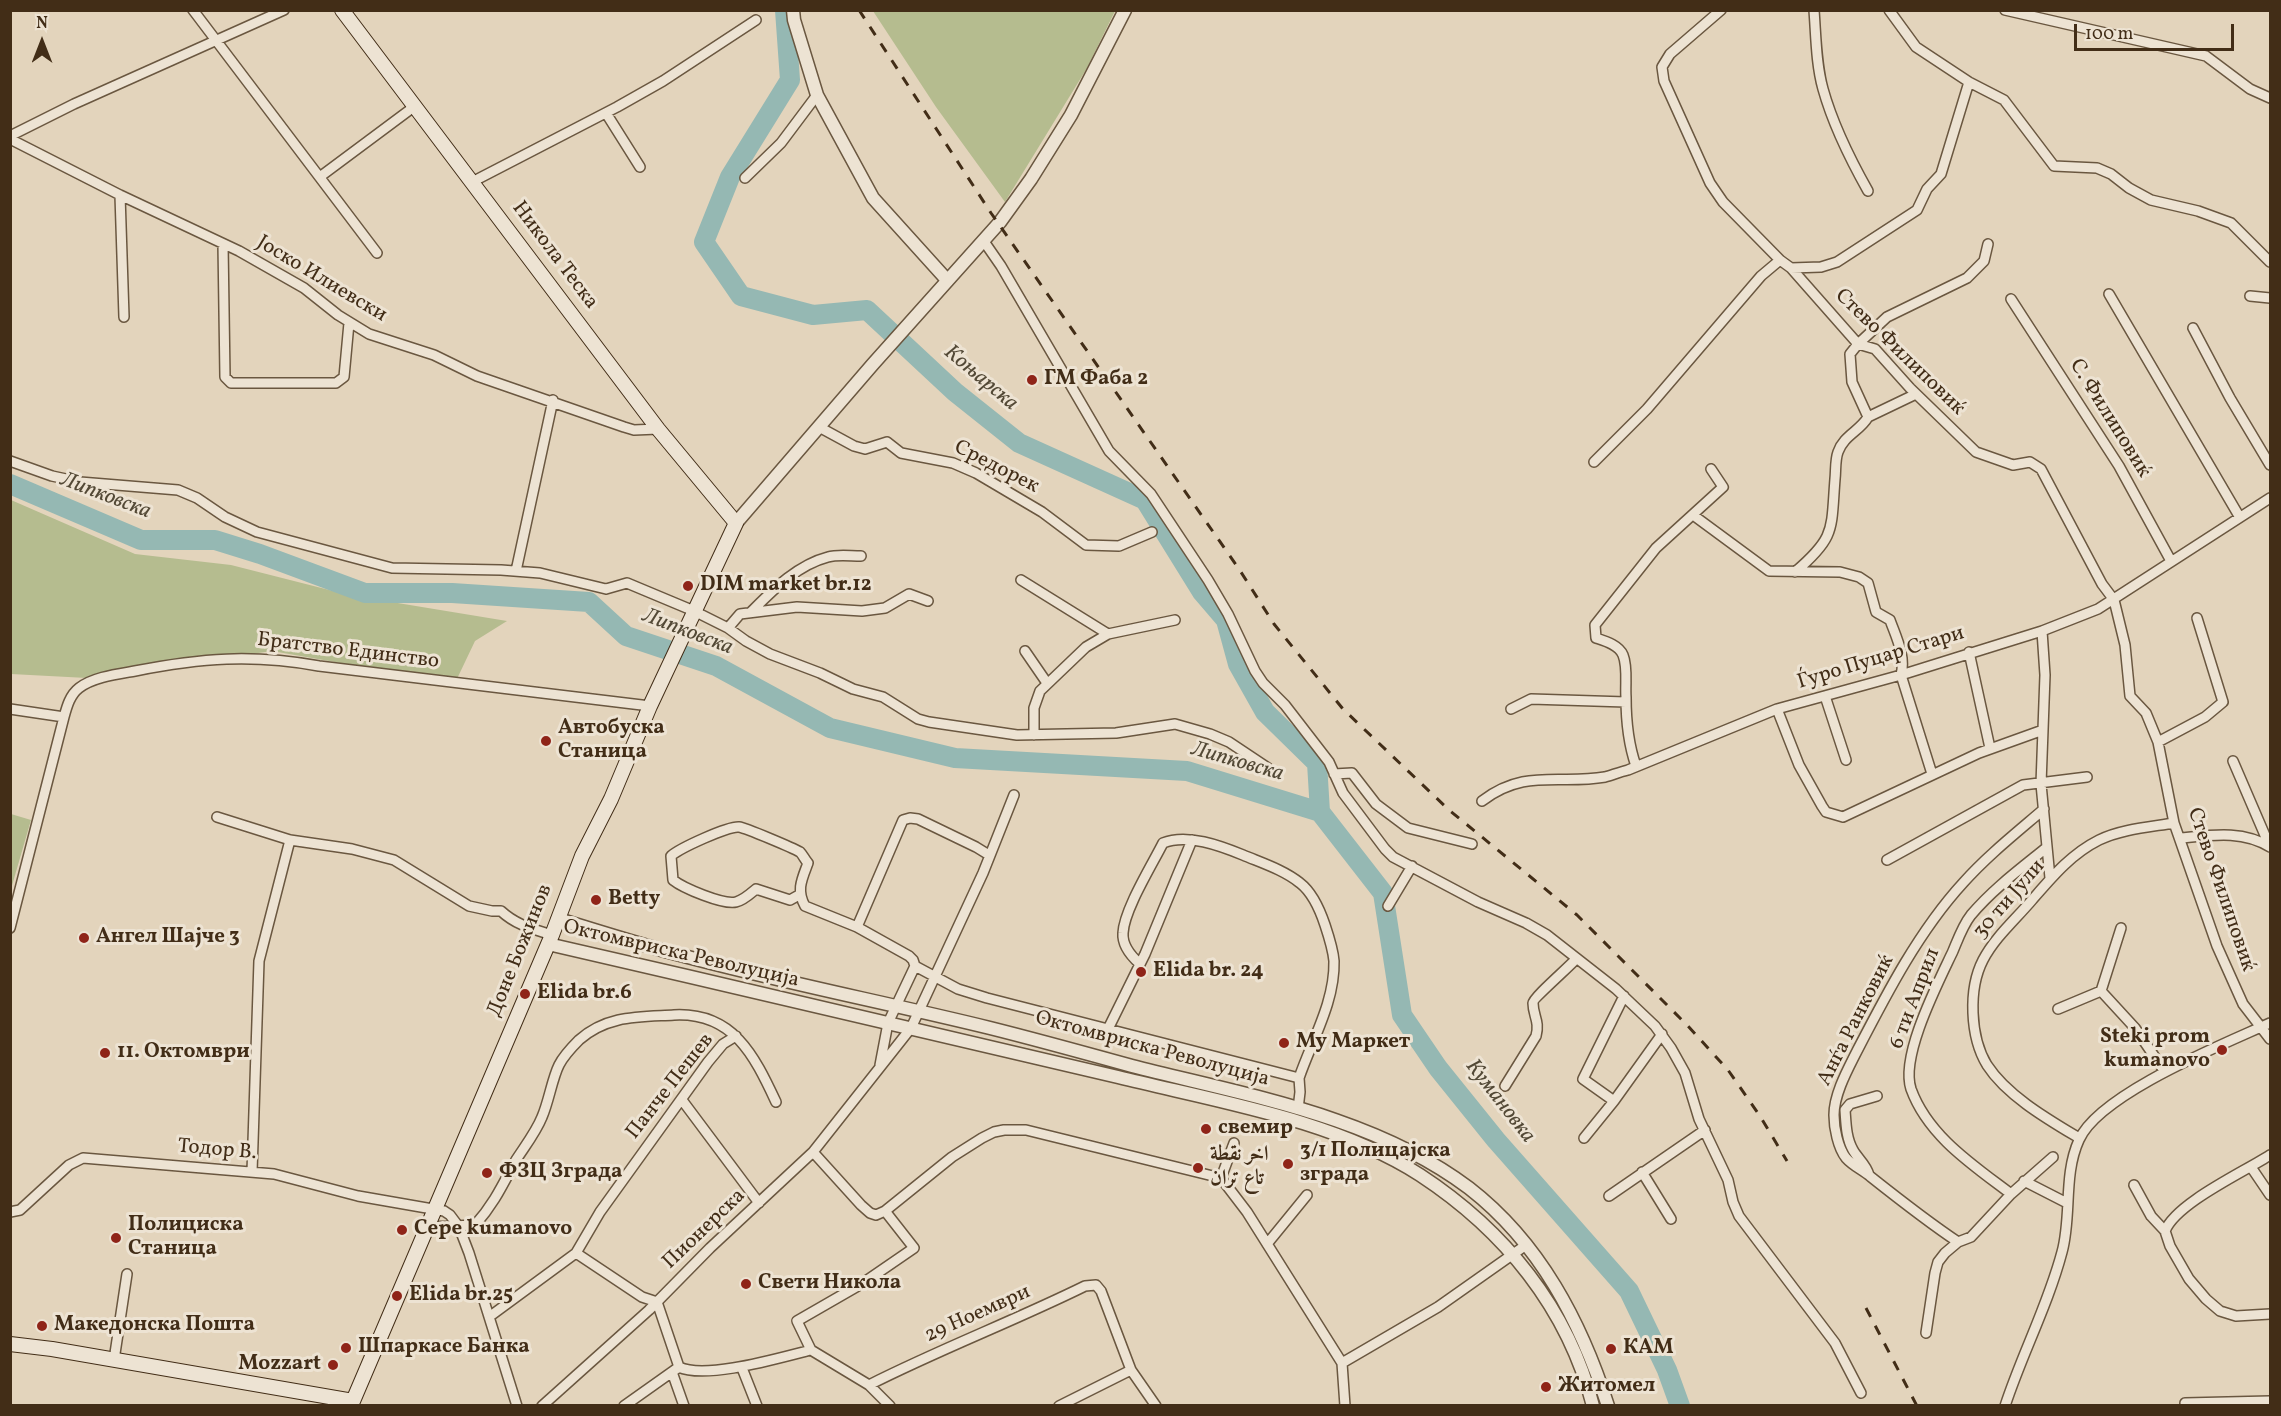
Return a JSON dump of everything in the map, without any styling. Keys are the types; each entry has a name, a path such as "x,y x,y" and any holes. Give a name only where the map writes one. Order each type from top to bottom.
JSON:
{"main road":[{"name":"Никола Теска","path":"342,10 658,429 736,523"},
{"name":"Доне Божинов","path":"353,1403 550,939 582,856 736,523"},
{"path":"10,1344 114,1360 353,1403"}],"street":[{"path":"193,10 321,176 377,253"},
{"path":"10,137 74,104 284,10"},
{"path":"793,10 817,95 873,198 947,280"},
{"path":"736,523 873,364 1000,222 1031,179 1071,115 1125,10"},
{"name":"Стево Филиповиќ","path":"1721,10 1670,54 1662,66 1664,81 1710,183 1723,202 1780,260 1791,268 1858,344 1875,349 1916,394 1976,452 2013,465 2030,462 2041,469 2102,584 2114,600 2125,645 2130,696 2146,713 2158,742 2174,823 2217,946 2243,1004 2266,1025 2271,1039"},
{"path":"1814,10 1814,30 1822,88 1839,136 1868,191"},
{"path":"1889,10 1916,47 1969,82 2004,100 2054,166 2097,168 2151,200 2198,211 2231,223 2271,262"},
{"path":"2005,10 2206,56 2250,89 2271,98"},
{"path":"2051,21 2052,10"},
{"path":"472,182 663,81 756,20"},
{"path":"1791,268 1821,267 1837,262 1917,210 1927,189 1941,174 1969,82"},
{"path":"745,178 781,143 817,95"},
{"path":"321,176 415,106"},
{"path":"606,113 640,167"},
{"name":"Јоско Илиевски","path":"10,137 120,195 223,244 293,281 349,323 369,334 434,355 477,376 518,391 552,400 634,430 658,429"},
{"path":"120,195 124,317"},
{"path":"983,240 1001,266 1109,451 1156,502 1228,614 1255,671 1263,683 1285,705 1329,762 1343,793 1385,849 1393,857 1478,903 1526,923 1547,935 1624,996 1662,1034 1685,1073 1705,1130 1728,1180 1739,1216 1835,1343 1861,1393"},
{"path":"223,244 225,377 227,381 231,383 336,383 344,377 349,323"},
{"path":"1868,417 1852,382 1850,354 1887,317 1967,278 1984,261 1988,244"},
{"path":"1593,462 1647,409 1761,276 1780,260"},
{"path":"2109,294 2239,516"},
{"path":"2250,296 2271,298"},
{"name":"С. Филиповиќ","path":"2011,299 2119,466 2171,561"},
{"path":"2193,328 2230,398 2271,465"},
{"path":"1795,572 1817,554 1832,526 1837,454 1847,436 1868,417 1916,394"},
{"path":"516,571 552,400"},
{"name":"Средорек","path":"819,427 854,446 865,449 886,442 901,453 953,463 1004,488 1042,512 1086,545 1119,546 1152,531"},
{"path":"10,460 52,476 80,482 143,489 178,490 197,498 225,518 257,532 383,567 540,573 606,589 627,583 694,611 728,628 770,654 787,659 853,689 883,697 929,722 1002,734 1034,735 1116,733 1175,724 1229,742 1268,768"},
{"path":"1636,766 1628,733 1623,655 1609,642 1596,638 1595,625 1656,548 1723,487 1711,469"},
{"name":"Ѓуро Пуцар Стари","path":"1482,801 1491,794 1532,779 1604,777 1777,709 1901,675 2042,631 2098,609 2114,600 2239,516 2271,498"},
{"path":"1694,515 1769,571 1840,572 1859,577 1868,583 1876,612 1890,620 1904,664 1901,675 1932,774"},
{"path":"751,612 775,588 810,563 830,556 861,556"},
{"path":"1021,580 1108,634"},
{"path":"728,628 740,614 751,612 797,607 873,610 885,608 909,594 928,601"},
{"path":"2158,742 2205,717 2223,702 2197,618"},
{"path":"1034,735 1034,708 1040,691 1086,647 1108,634 1175,620"},
{"path":"2042,631 2045,675 2041,783 2050,878"},
{"path":"1025,651 1047,683"},
{"path":"1969,652 1990,748"},
{"name":"Братство Единство","path":"10,928 64,717 70,698 87,683 116,674 206,659 280,659 436,681 650,706"},
{"path":"1825,696 1846,760"},
{"path":"1511,709 1531,699 1626,702"},
{"path":"10,709 64,717"},
{"path":"1777,709 1800,765 1826,812 1843,817 1990,748 2043,730"},
{"path":"2233,761 2270,847"},
{"path":"1334,774 1352,773 1376,804 1408,828 1472,844"},
{"path":"1887,860 2023,785 2087,777"},
{"name":"Пионерска","path":"542,1406 657,1302 813,1152 911,1028 936,977 1014,795"},
{"name":"Анѓа Ранковиќ","path":"1958,1242 1924,1219 1846,1158 1838,1140 1834,1114 1850,1066 1886,999 1937,915 1984,861 2044,809"},
{"path":"218,817 290,840 352,849 394,860 469,906 501,911 511,920 550,939"},
{"path":"856,927 903,820 918,819 989,855"},
{"name":"30 ти Јули","path":"2079,1138 2040,1114 2005,1085 1987,1065 1977,1039 1973,1014 1975,984 1983,960 1995,941 2050,878 2071,858 2101,838 2174,823"},
{"path":"799,895 790,900 756,889 732,903 679,886 673,880 671,856 680,848 696,844 725,830 739,827 801,853 808,863 800,884 799,895 805,906 856,927 909,956 915,966 958,988 987,998 1299,1078"},
{"path":"2181,838 2230,835 2247,837 2270,847"},
{"path":"252,1172 259,961 290,840"},
{"path":"1140,964 1127,952 1122,934 1128,915 1163,843 1170,840 1192,840 1227,849 1273,868 1297,881 1311,895 1322,915 1334,959 1333,981 1323,1016 1299,1078 1298,1109"},
{"path":"1108,1029 1140,964 1192,840"},
{"name":"6 ти Април","path":"2010,1194 1947,1143 1922,1113 1910,1087 1910,1062 1916,1037 1937,984 1969,918 1986,897 2046,848"},
{"path":"1388,906 1412,866"},
{"name":"Октомвриска Револуција","path":"558,919 669,952 988,1028 1298,1109 1375,1135 1423,1158 1469,1188 1511,1227 1562,1295 1586,1342 1608,1406"},
{"path":"2058,1009 2101,991 2121,928"},
{"name":"Октомвриска Револуција","path":"550,939 1258,1112 1354,1142 1418,1174 1450,1196 1514,1254 1565,1328 1582,1367 1593,1406"},
{"path":"1505,1086 1536,1036 1539,1027 1533,1005 1534,997 1562,975 1576,959"},
{"name":"Пионерска","path":"879,1069 888,1023 915,966"},
{"path":"2101,991 2135,1028 2165,1072"},
{"path":"1614,1101 1583,1079 1624,996"},
{"path":"429,1227 475,1225 498,1196 542,1118 558,1066 573,1046 592,1030 619,1018 683,1014 708,1017 736,1036 758,1062 776,1102"},
{"path":"2005,1406 2057,1270 2064,1245 2073,1156 2079,1138 2093,1120 2113,1103 2165,1072 2266,1025"},
{"path":"1584,1138 1614,1101 1662,1034"},
{"name":"Панче Пешев","path":"489,1317 576,1253 600,1212 723,1044 736,1036"},
{"path":"1869,1175 1867,1167 1853,1149 1846,1128 1845,1110 1850,1104 1877,1096"},
{"path":"682,1100 759,1203"},
{"path":"813,1152 861,1205 876,1215 885,1211 967,1146 994,1132 1014,1128 1221,1178 1247,1212 1342,1363 1345,1406"},
{"path":"1609,1196 1705,1130"},
{"path":"1221,1178 1234,1143"},
{"path":"2165,1231 2173,1216 2197,1198 2271,1155"},
{"path":"1926,1333 1938,1262 1958,1242 1971,1237 2010,1194 2053,1157"},
{"name":"Тодор В.","path":"10,1212 20,1210 69,1165 83,1158 252,1172 294,1179 358,1196 437,1208"},
{"path":"2251,1167 2271,1195"},
{"path":"1642,1172 1671,1219"},
{"path":"2024,1181 2067,1203"},
{"path":"2134,1185 2151,1216 2165,1231 2170,1246 2189,1279 2206,1299 2220,1311 2236,1316 2271,1314"},
{"path":"1267,1244 1307,1195"},
{"path":"437,1208 450,1215 459,1227 518,1406"},
{"path":"885,1211 914,1248 863,1283 797,1321 812,1350 869,1385 890,1406"},
{"path":"1342,1363 1437,1307 1526,1245"},
{"path":"576,1253 642,1297 657,1302 684,1406"},
{"path":"114,1360 127,1274"},
{"name":"29 Ноември","path":"869,1385 1085,1286 1096,1285 1101,1291 1131,1370"},
{"path":"624,1406 676,1369 690,1371 742,1368 812,1350"},
{"path":"742,1368 757,1406"},
{"path":"1059,1406 1131,1370 1156,1406"},
{"path":"2185,1403 2271,1401"}],"green space":[{"path":"873,11 1115,11 1087,68 1005,202 936,107"},
{"path":"11,500 135,554 231,565 349,595 507,621 475,641 455,683 272,651 87,678 11,674"},
{"path":"10,814 31,820 11,889"}],"waterway":[{"name":"Коњарска","path":"785,10 790,80 730,177 704,242 741,296 813,315 867,310 955,392 1019,443 1145,500 1202,592 1226,620 1238,664 1265,712 1317,763 1320,812"},
{"name":"Липковска","path":"10,484 141,540 215,540 365,593 452,593 589,602 626,636 716,666 830,728 955,758 1187,771 1320,812"},
{"name":"Кумановка","path":"1320,812 1383,893 1402,1015 1438,1068 1496,1140 1629,1291 1667,1370 1680,1406"}],"railway":[{"path":"859,10 991,213 1239,569 1274,624 1343,709 1449,810 1577,915 1687,1025 1728,1070 1760,1116 1787,1161"},
{"path":"1866,1308 1917,1406"}],"place":[{"name":"ГМ Фаба 2","path":"1032,380"},
{"name":"DIM market br.12","path":"688,586"},
{"name":"Автобуска Станица","path":"546,741"},
{"name":"Betty","path":"596,900"},
{"name":"Ангел Шајче 3","path":"84,938"},
{"name":"Elida br. 24","path":"1141,972"},
{"name":"Elida br.6","path":"525,994"},
{"name":"Му Маркет","path":"1284,1043"},
{"name":"Steki prom kumanovo","path":"2222,1050"},
{"name":"11. Октомври","path":"105,1053"},
{"name":"свемир","path":"1206,1129"},
{"name":"3/1 Полицајска зграда","path":"1288,1164"},
{"name":"اخر نقطة تاع تران","path":"1198,1168"},
{"name":"ФЗЦ Зграда","path":"487,1173"},
{"name":"Cepe kumanovo","path":"402,1230"},
{"name":"Полициска Станица","path":"116,1238"},
{"name":"Свети Никола","path":"746,1284"},
{"name":"Elida br.25","path":"397,1296"},
{"name":"Македонска Пошта","path":"42,1326"},
{"name":"Шпаркасе Банка","path":"346,1348"},
{"name":"КАМ","path":"1611,1349"},
{"name":"Mozzart","path":"333,1365"},
{"name":"Житомел","path":"1546,1387"}]}
